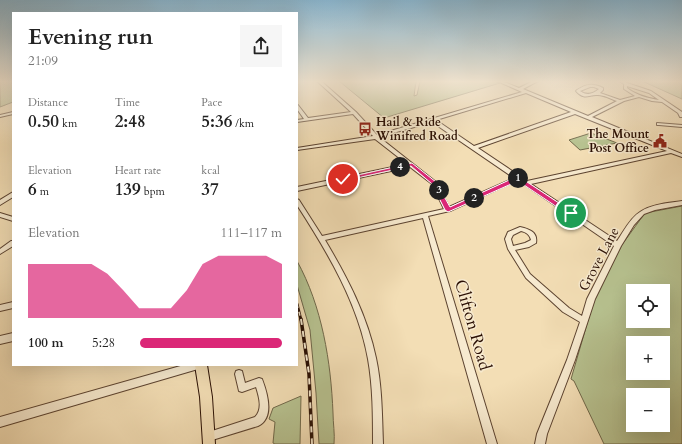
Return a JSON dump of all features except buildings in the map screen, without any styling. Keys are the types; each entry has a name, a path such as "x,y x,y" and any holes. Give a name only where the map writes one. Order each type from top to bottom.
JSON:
{"main road":[{"path":"201,366 209,440"}],"street":[{"path":"342,102 376,137 412,164 434,183 448,210"},
{"path":"298,149 376,137 493,102"},
{"path":"549,102 682,156"},
{"path":"589,117 620,102"},
{"path":"664,102 681,113"},
{"path":"298,107 307,120"},
{"path":"474,148 574,112"},
{"path":"0,116 12,113"},
{"path":"298,121 354,113"},
{"path":"432,120 618,245"},
{"path":"659,124 682,126"},
{"path":"527,183 671,152"},
{"path":"298,189 412,164"},
{"path":"322,238 448,210 518,178"},
{"path":"0,203 12,195"},
{"path":"298,202 322,238 341,275 358,313 369,345 376,390 378,444"},
{"name":"Grove Lane","path":"540,444 552,407 571,360 600,279 618,245 632,223 642,213 654,208 682,203"},
{"path":"0,215 12,219"},
{"name":"Clifton Road","path":"425,215 492,444"},
{"path":"0,252 12,243"},
{"path":"511,249 528,276 566,310 584,321"},
{"path":"0,308 12,305"},
{"path":"0,340 12,337"},
{"path":"0,422 195,366"},
{"path":"209,440 258,421 264,416 265,409 259,382 242,388 239,374"}],"green space":[{"path":"0,102 12,102 12,102 0,107"},
{"path":"364,102 438,102 384,118"},
{"path":"591,133 617,143 580,150 569,140"},
{"path":"682,206 682,444 604,444 574,381 571,379 596,293 621,246 645,213"},
{"path":"298,263 306,278 313,297 324,335 332,394 334,444 319,444 310,330 298,288"},
{"path":"301,396 300,444 273,443 275,422 269,419 273,408"}],"railway":[{"path":"298,308 301,320"},
{"path":"301,319 309,374 312,444"}],"place":[{"name":"Hail & Ride Winifred Road","path":"365,129"},
{"name":"The Mount Post Office","path":"660,141"}],"route":[{"path":"343,179 412,164 438,188 448,210 518,178 571,213"}]}
